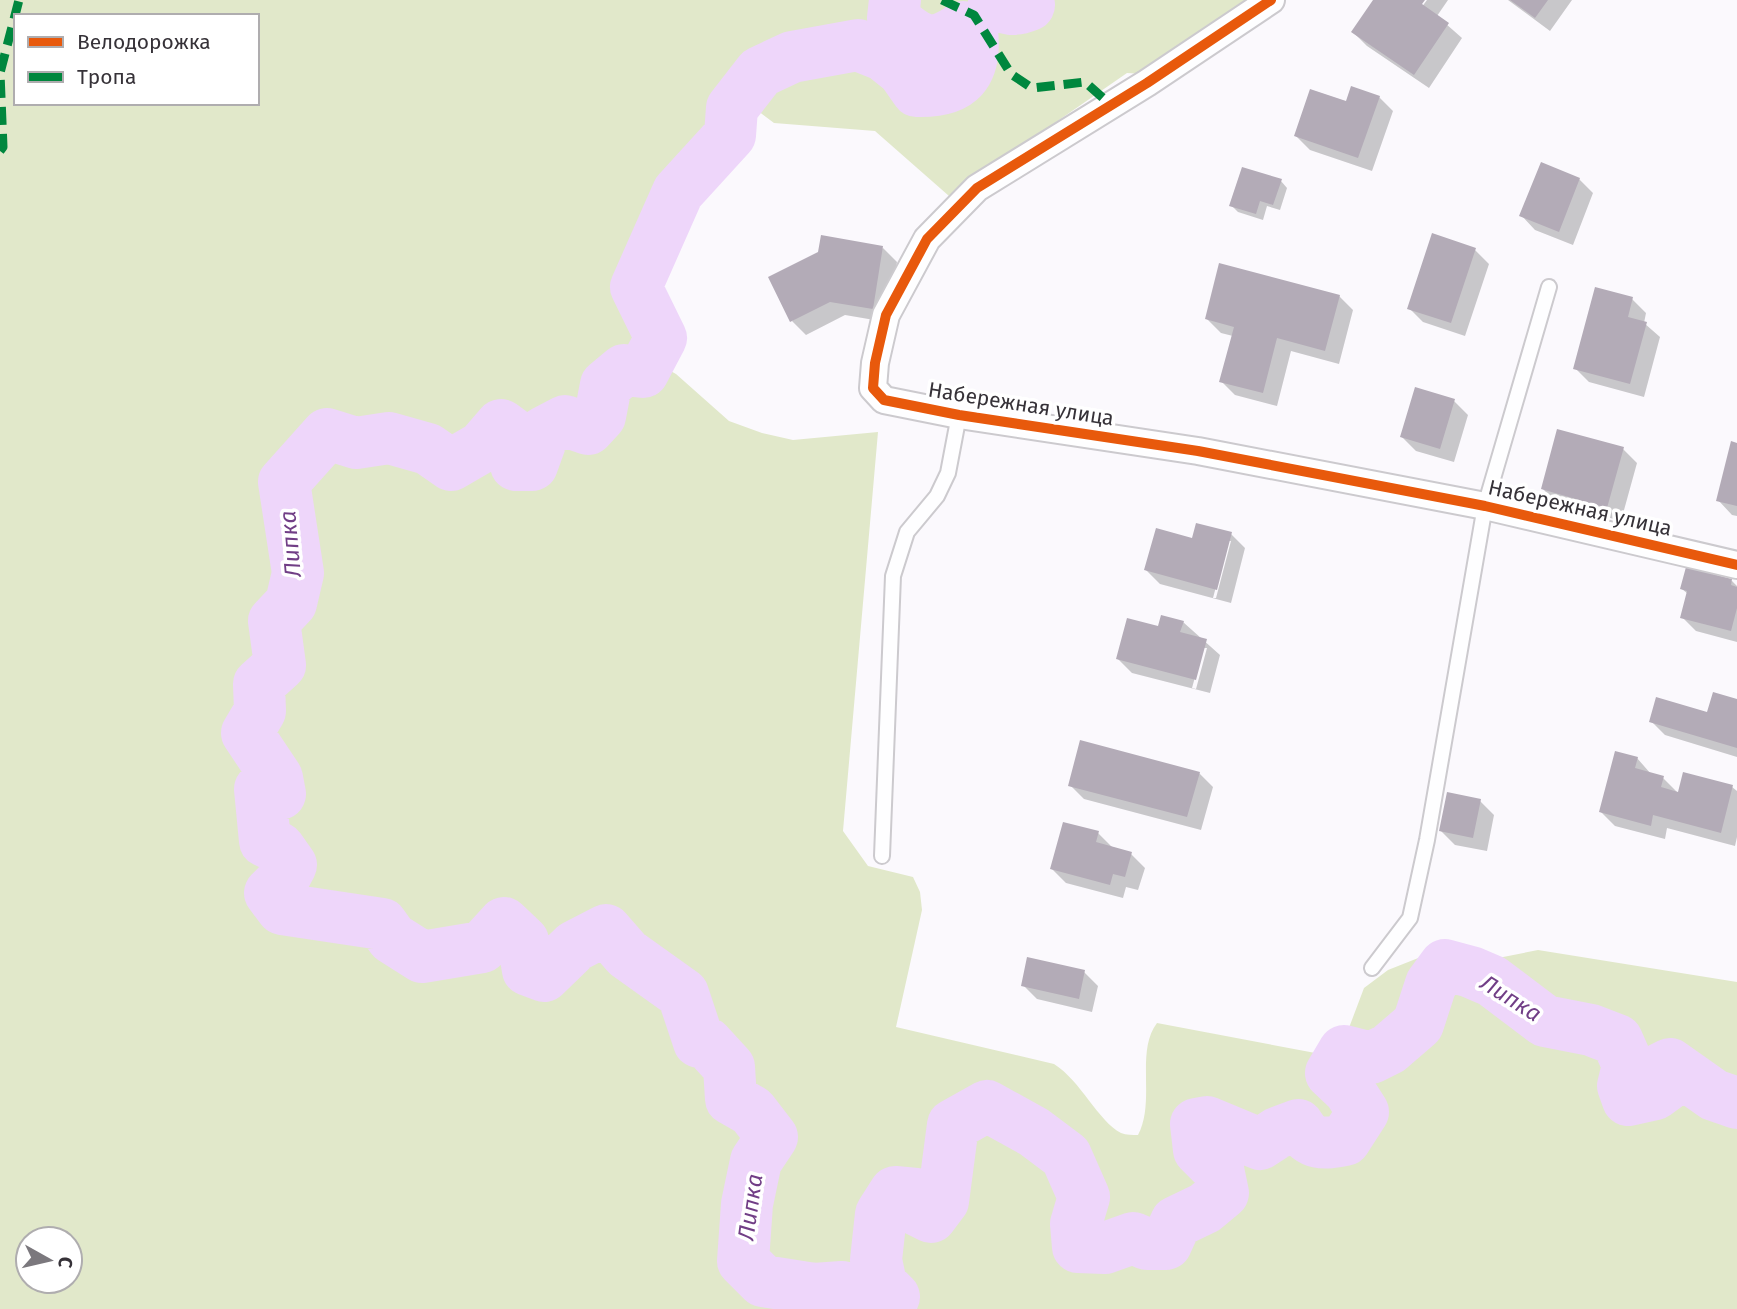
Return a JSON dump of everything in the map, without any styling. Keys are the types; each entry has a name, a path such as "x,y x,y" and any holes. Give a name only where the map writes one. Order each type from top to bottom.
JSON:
{"street":[{"name":"Набережная улица","path":"1271,0 1147,83 977,188 927,239 886,315 875,363 873,388 884,400 959,415 1198,451 1485,506 1737,565"}],"lane":[{"path":"1372,968 1410,918 1427,839 1485,506 1549,287"},
{"path":"882,856 893,576 907,532 937,496 948,473 959,415"}],"green space":[{"path":"0,0 1257,0 1143,74 1127,73 949,196 875,131 774,123 725,86 638,353 676,374 729,421 762,433 793,440 878,432 843,831 868,866 913,877 920,892 922,910 896,1027 1054,1064 1073,1080 1113,1127 1123,1134 1138,1135 1145,1107 1147,1048 1157,1023 1326,1055 1344,1041 1364,988 1388,970 1446,947 1493,959 1538,950 1737,982 1737,1309 0,1309"}],"building":[{"path":"1373,0 1425,0 1422,4 1449,23 1414,75 1351,32"},
{"path":"1510,0 1548,0 1535,18"},
{"path":"1351,86 1380,96 1358,158 1294,136 1310,89 1346,101"},
{"path":"1541,162 1580,178 1559,232 1519,216"},
{"path":"1242,167 1282,179 1273,205 1260,201 1256,214 1229,206"},
{"path":"1432,233 1476,248 1451,323 1407,309"},
{"path":"821,235 883,246 873,309 830,302 790,322 768,277 818,252"},
{"path":"1219,263 1340,295 1325,351 1277,338 1263,393 1219,382 1234,327 1205,319"},
{"path":"1595,287 1633,297 1628,317 1647,322 1630,384 1573,369"},
{"path":"1415,387 1455,399 1440,449 1400,437"},
{"path":"1557,429 1624,447 1607,508 1541,489"},
{"path":"1731,441 1737,443 1737,506 1716,501"},
{"path":"1196,523 1232,532 1217,590 1144,570 1156,528 1192,538"},
{"path":"1686,567 1732,579 1731,585 1737,587 1737,608 1731,631 1680,618 1687,591 1680,589"},
{"path":"1161,615 1184,621 1180,632 1207,639 1196,680 1116,659 1127,618 1158,626"},
{"path":"1713,692 1737,699 1737,748 1649,722 1656,697 1707,712"},
{"path":"1080,740 1200,772 1187,817 1068,786"},
{"path":"1615,751 1638,757 1635,768 1664,776 1661,787 1678,792 1683,772 1733,785 1721,833 1653,815 1651,826 1599,812"},
{"path":"1447,792 1481,799 1473,838 1439,831"},
{"path":"1063,822 1099,831 1096,842 1132,852 1125,877 1113,874 1110,885 1050,869"},
{"path":"1027,957 1085,970 1079,999 1021,986"}],"waterway":[{"name":"Липка","path":"839,1309 846,1299 842,1287 814,1289 763,1281 743,1261 747,1204 756,1161 772,1137 752,1111 731,1099 729,1067 707,1043 699,1042 683,994 627,954 606,930 575,946 544,976 528,970 523,941 504,923 482,947 422,957 392,938 382,924 282,909 270,893 283,880 291,865 279,848 265,841 260,789 280,794 277,778 247,733 260,711 259,684 280,665 274,621 291,603 298,573 284,482 327,434 356,443 389,438 428,449 451,465 482,447 501,425 520,439 516,465 532,465 544,432 565,421 588,429 600,416 606,385 624,370 643,372 661,338 636,287 678,192 730,135 732,108 760,72 792,57 858,45 883,55 903,71 917,91 944,88 962,78 972,59 972,31 963,27 943,38 926,40 911,33 893,18 895,0"},
{"name":"Липка","path":"994,0 1006,8 1014,9 1029,5 1028,0"},
{"name":"Липка","path":"887,1309 894,1297 881,1284 876,1260 881,1214 895,1192 916,1194 917,1210 931,1217 943,1201 953,1125 987,1106 1034,1132 1066,1156 1084,1197 1076,1224 1078,1247 1105,1248 1133,1238 1147,1244 1166,1244 1176,1222 1205,1208 1223,1193 1218,1169 1199,1150 1196,1124 1207,1122 1260,1144 1277,1133 1298,1125 1308,1137 1318,1142 1345,1140 1363,1112 1349,1090 1331,1073 1344,1051 1371,1058 1389,1049 1418,1024 1431,984 1445,965 1492,981 1545,1021 1591,1030 1617,1040 1628,1065 1623,1086 1628,1100 1655,1094 1666,1086 1656,1071 1670,1064 1714,1095 1737,1103"}],"marked path":[{"path":"15,14 19,0"},
{"path":"942,0 974,15 1011,74 1032,88 1085,82 1111,105"},
{"path":"0,151 3,147 0,73 14,19"}],"cycle path":[{"path":"1271,0 1147,83 977,188 927,239 886,315 875,363 873,388 884,400 959,415 1198,451 1485,506 1737,565"}]}
